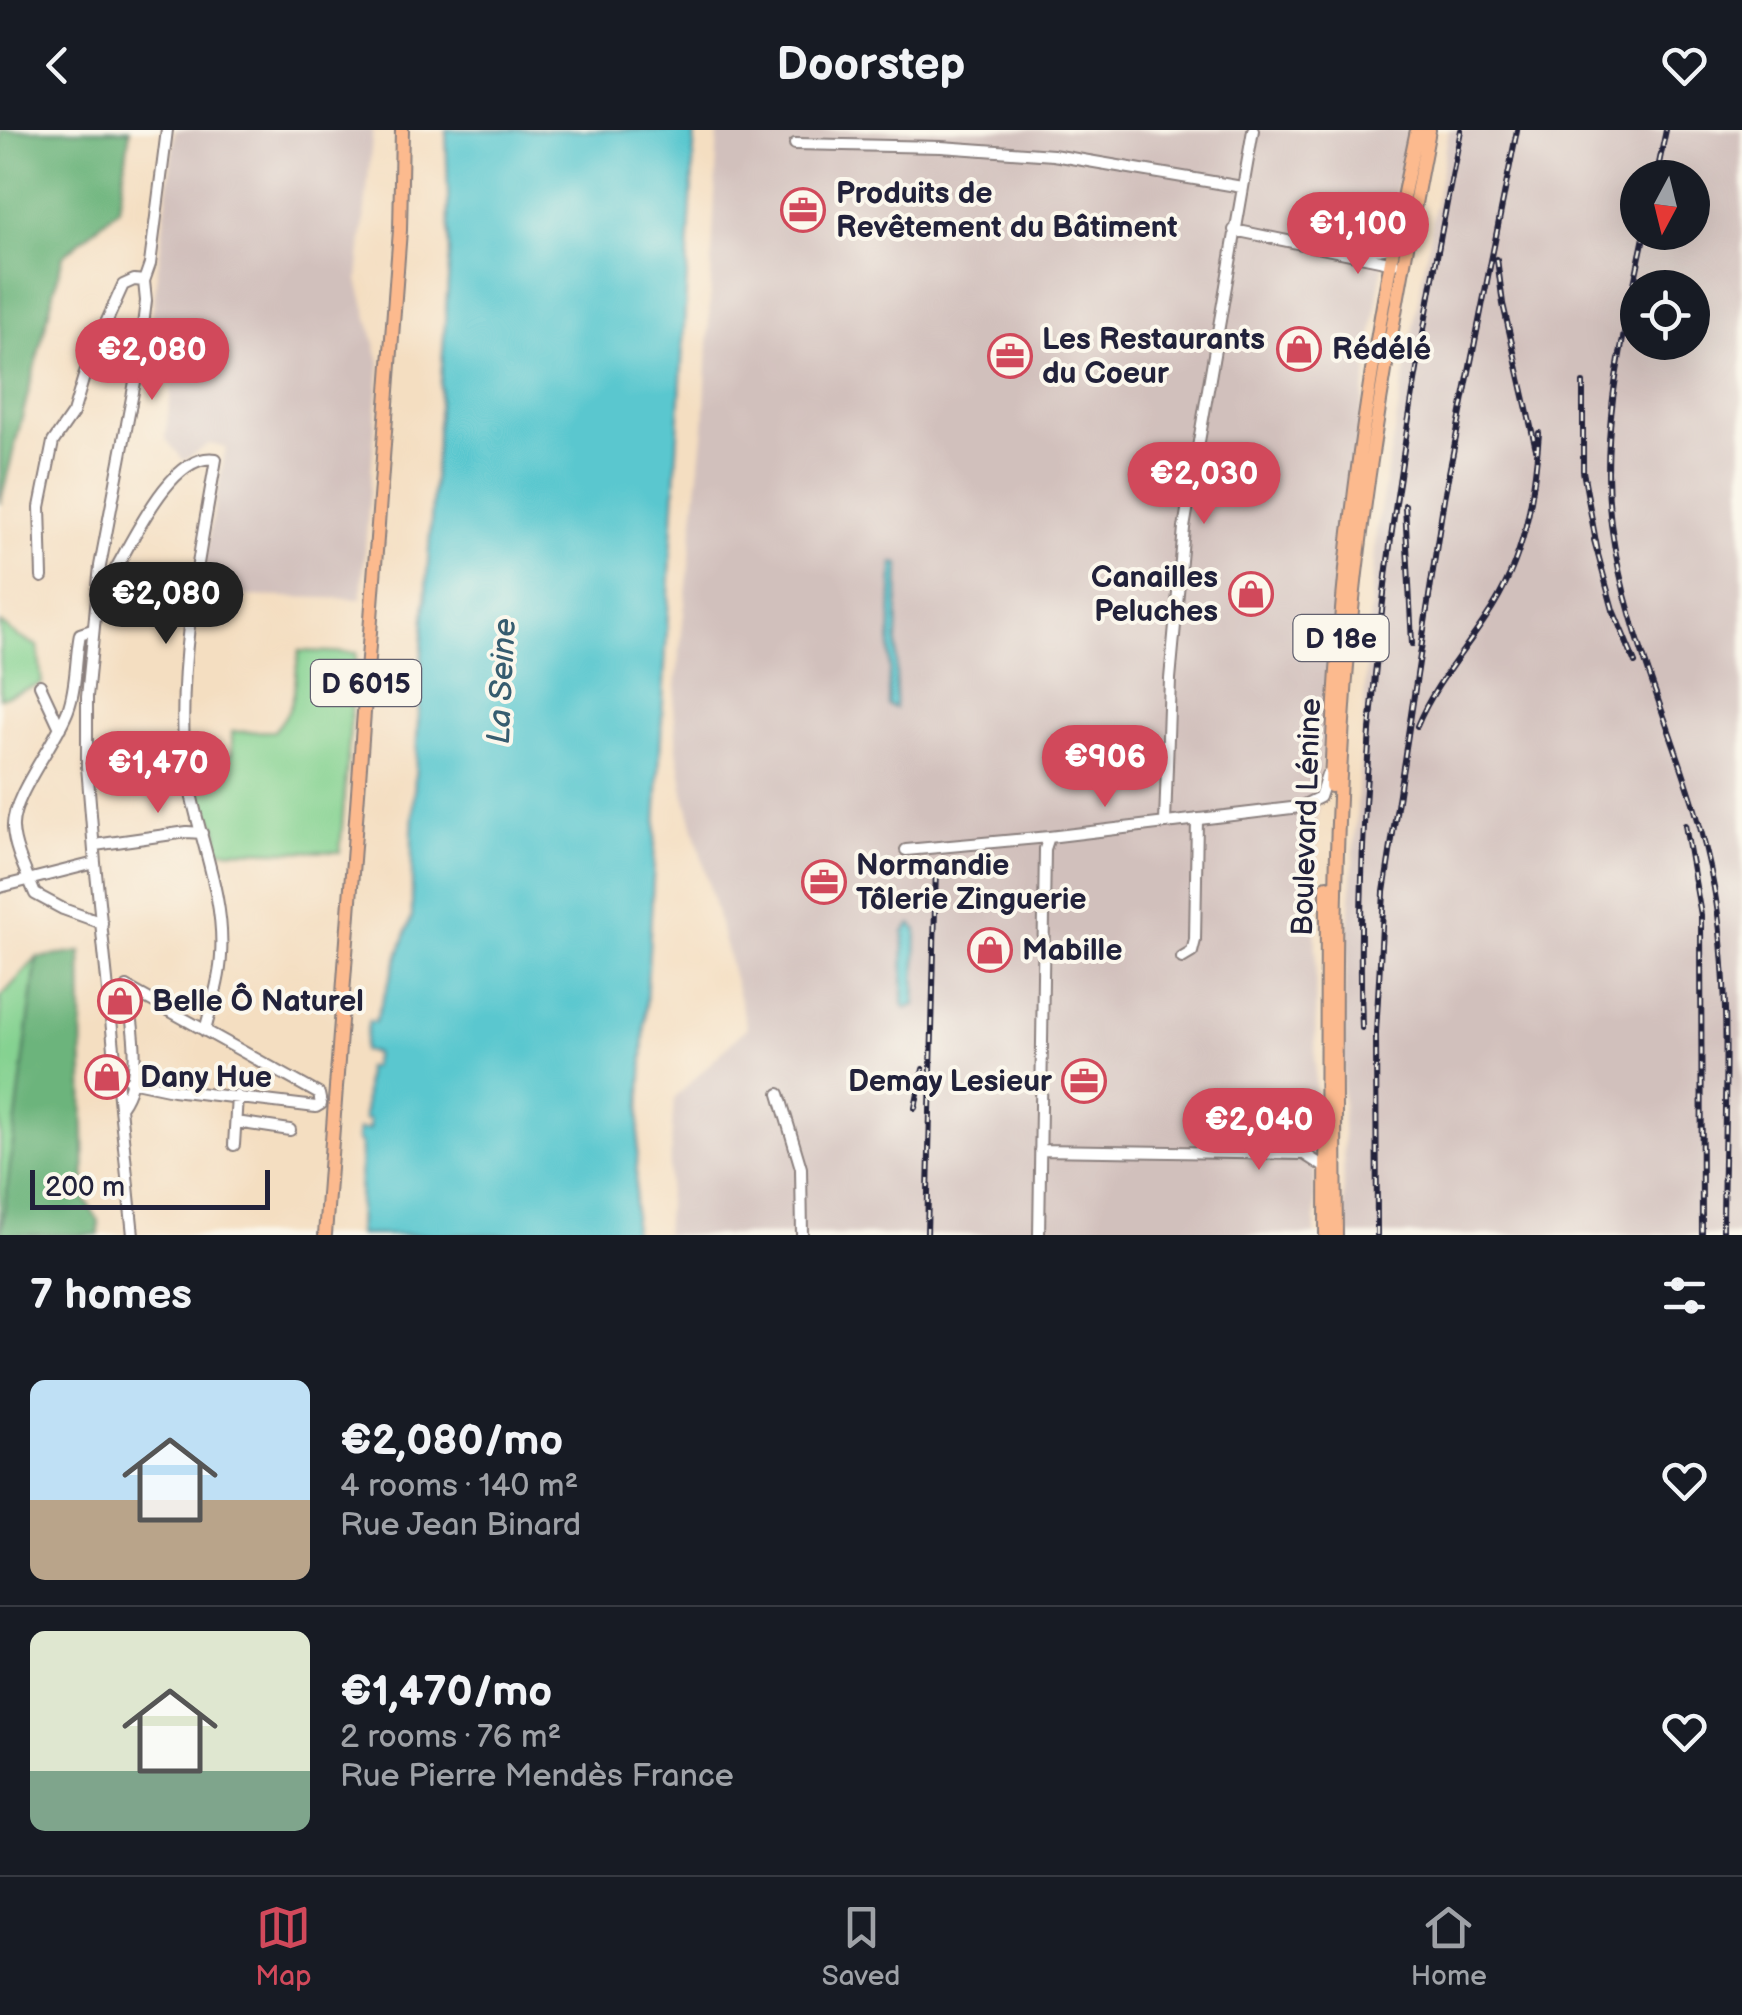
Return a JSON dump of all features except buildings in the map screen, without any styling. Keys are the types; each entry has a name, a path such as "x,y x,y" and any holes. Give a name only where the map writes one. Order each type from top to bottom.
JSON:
{"main road":[{"name":"D 6015","path":"325,1235 400,230 402,130"},
{"name":"Boulevard Lénine","path":"1330,1021 1332,760 1363,426 1417,130"},
{"name":"Boulevard Lénine","path":"1330,1021 1337,832 1352,618 1395,257 1429,130"},
{"name":"D 18e","path":"1326,1235 1330,1021"},
{"name":"D 18e","path":"1330,1021 1336,1235"}],"street":[{"path":"133,1235 86,748 95,602 138,366 146,296 144,281 150,264 167,130"},
{"path":"1166,823 1170,680 1184,528 1253,130"},
{"path":"795,144 942,147 1053,155 1242,187"},
{"path":"1234,230 1395,257"},
{"path":"42,578 40,507 53,442 73,414 96,346 123,285 144,281"},
{"path":"95,602 170,480 193,460 216,458 187,641 183,707 185,760 222,953 205,1031"},
{"path":"92,630 79,637 73,695 60,728 14,810 14,839 38,897 102,922"},
{"path":"40,685 60,728"},
{"path":"906,850 1048,837 1310,804 1324,789 1332,760"},
{"path":"1182,958 1192,952 1195,940 1197,819"},
{"path":"95,846 202,833"},
{"path":"1039,1235 1048,837"},
{"path":"0,842 14,839"},
{"path":"0,887 95,863"},
{"path":"120,1107 130,1081 134,1048 127,987 318,1101 173,1090 130,1081"},
{"path":"779,1094 801,1168 802,1235"},
{"path":"234,1145 237,1096"},
{"path":"236,1122 290,1130"},
{"path":"1040,1150 1304,1154 1326,1168"}],"shaded area":[{"path":"175,130 373,130 358,280 380,362 361,599 198,595 226,447 209,444 184,461 165,438 177,343 150,333"},
{"path":"718,130 1408,130 1379,287 1344,542 1316,826 1315,1235 665,1235 674,1099 747,1027 684,792 674,706 704,425"},
{"path":"1449,130 1742,130 1742,1235 1344,1235 1342,1026 1376,532"}],"green space":[{"path":"0,130 130,130 119,208 63,256 0,504"},
{"path":"0,623 38,646 42,684 0,698"},
{"path":"299,651 356,653 340,852 212,850 210,841 217,836 216,827 202,812 197,788 232,753 232,732 274,731 288,711 294,693"},
{"path":"81,952 85,1199 99,1221 99,1235 1,1235 37,958"},
{"path":"37,958 1,1235 0,1235 0,998"}],"water":[{"name":"La Seine","path":"446,130 695,130 633,1235 358,1235 361,1144 357,1140 358,1130 369,1130 369,1120 364,1119 366,1067 372,1067 375,1053 363,1051 369,1021 375,1022 412,916 412,833 423,633 450,254"},
{"path":"893,563 899,564 895,708 888,705"},
{"path":"911,924 917,930 915,1005 906,1009 904,932"}],"railway":[{"path":"1362,1028 1365,801 1386,576 1420,353 1461,130"},
{"path":"1377,1235 1376,1033 1384,892 1444,498 1517,130"},
{"path":"1660,160 1666,130"},
{"path":"1641,250 1611,414 1611,524 1631,616 1691,796 1714,888 1725,1016 1723,1235"},
{"path":"1497,259 1503,304 1536,449"},
{"path":"1583,383 1583,471 1598,553"},
{"path":"1417,726 1510,573 1530,505 1539,433"},
{"path":"1405,505 1412,644"},
{"path":"1594,540 1613,610 1635,663"},
{"path":"1685,825 1701,915 1702,1235"},
{"path":"927,1235 936,866"},
{"path":"915,1108 923,1069"}],"place":[{"name":"Produits de Revêtement du Bâtiment","path":"803,210"},
{"name":"Rédélé","path":"1299,349"},
{"name":"Les Restaurants du Coeur","path":"1010,356"},
{"name":"Canailles Peluches","path":"1251,594"},
{"name":"Normandie Tôlerie Zinguerie","path":"824,882"},
{"name":"Mabille","path":"990,950"},
{"name":"Belle Ô Naturel","path":"120,1001"},
{"name":"Dany Hue","path":"107,1077"},
{"name":"Demay Lesieur","path":"1084,1081"}]}
